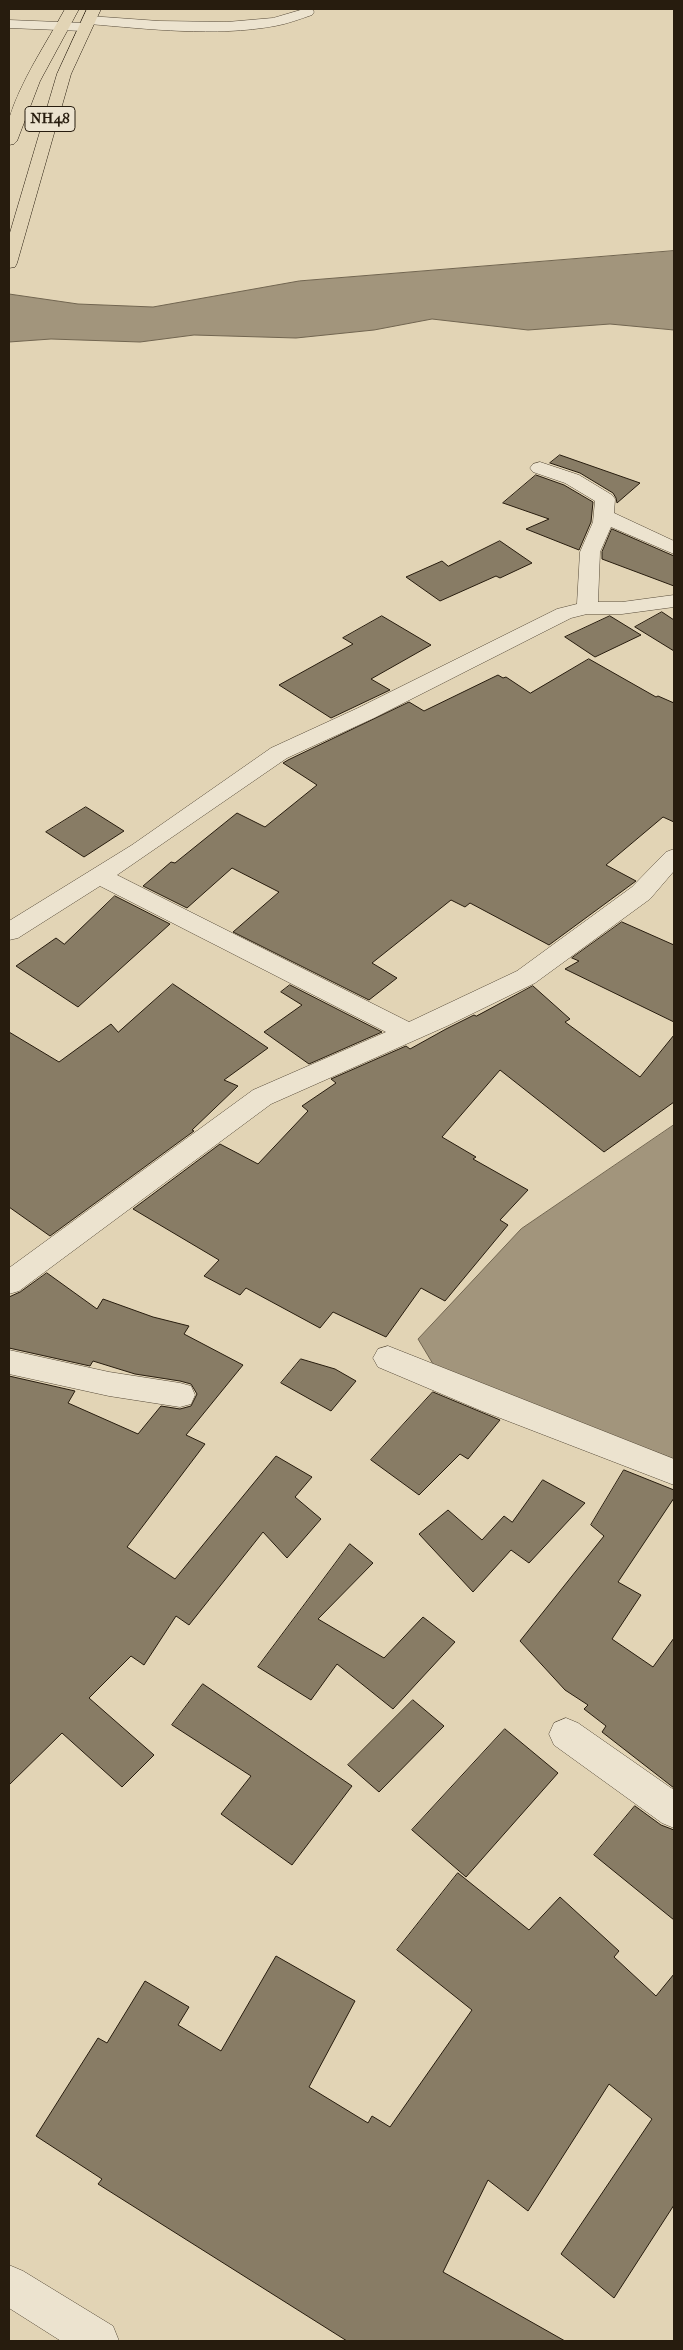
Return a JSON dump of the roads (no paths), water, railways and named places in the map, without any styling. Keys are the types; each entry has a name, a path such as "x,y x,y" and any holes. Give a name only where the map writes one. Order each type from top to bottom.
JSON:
{"highway":[{"name":"NH48","path":"9,141 37,71 54,44 61,26 72,9"},
{"name":"NH48","path":"9,262 64,74 90,17"}],"street":[{"path":"9,24 61,26 110,9"},
{"path":"90,17 159,25 227,26 274,22 307,12"},
{"path":"540,468 572,479 605,498 603,516 590,552 587,608"},
{"path":"603,516 674,548"},
{"path":"9,932 140,850 279,753 366,713 564,613 587,608 622,608 674,601"},
{"path":"9,1283 262,1097 409,1033 526,977 641,893 674,857"},
{"path":"99,876 409,1033"},
{"path":"388,1358 492,1402 674,1472"},
{"path":"9,1362 109,1384 180,1395"},
{"path":"566,1734 674,1810"},
{"path":"9,2285 98,2341"}]}
